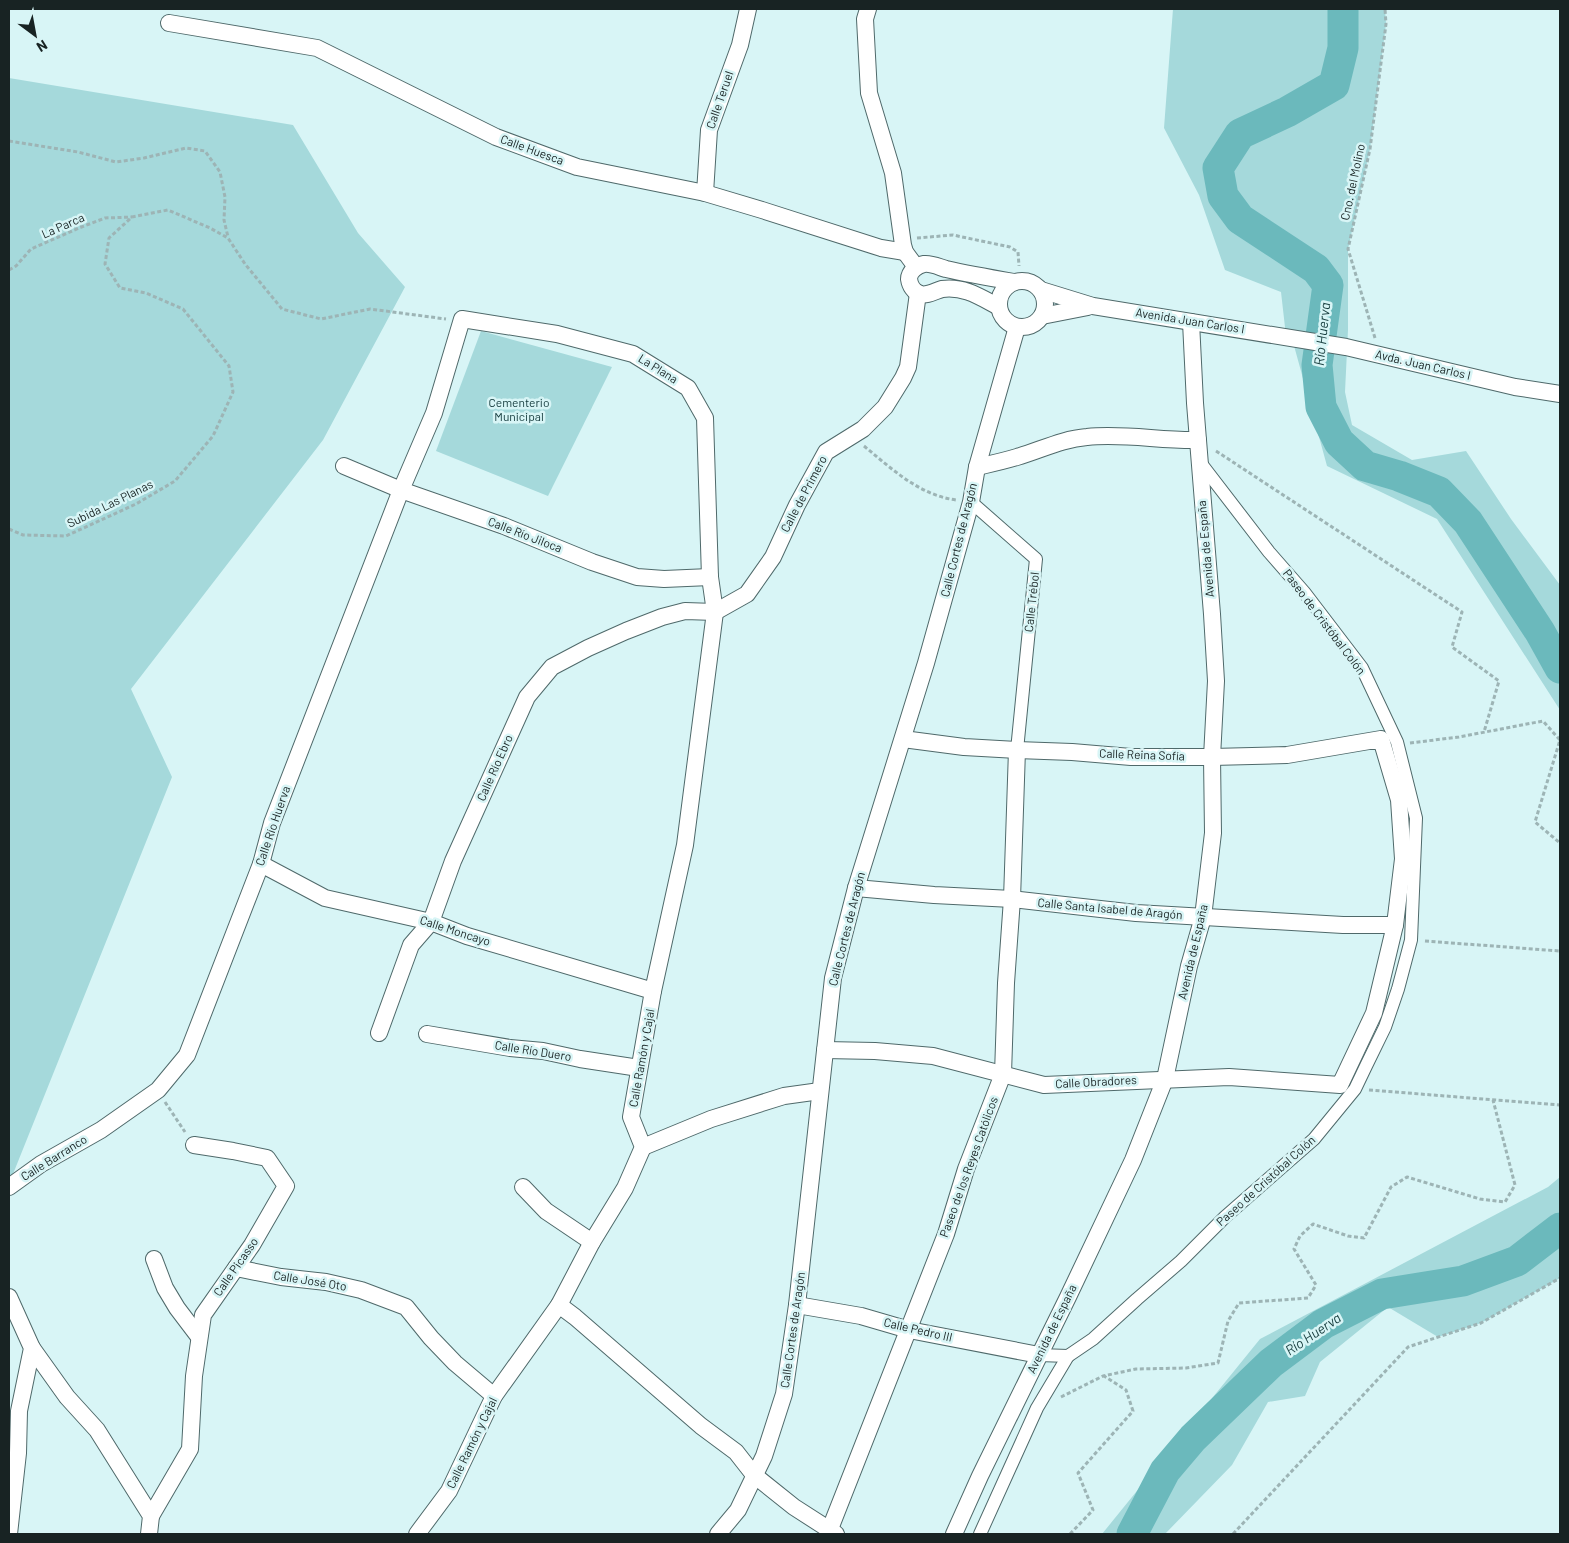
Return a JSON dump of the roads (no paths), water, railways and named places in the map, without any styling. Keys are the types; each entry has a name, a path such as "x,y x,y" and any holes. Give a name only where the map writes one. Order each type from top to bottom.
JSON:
{"street":[{"name":"Calle Teruel","path":"705,193 709,130 740,45 748,9"},
{"path":"868,9 866,19 869,92 893,173 903,246 916,267"},
{"name":"Calle Huesca","path":"169,23 317,48 496,138 577,167 705,193 881,248 903,246"},
{"path":"999,307 967,290 942,289 918,294 911,287 910,275 916,267 922,264 944,269 1017,276 1020,280 1032,282 1042,290 1046,308 1038,322 1032,326 1017,327 1005,320 1001,314 999,301 1004,289 1017,276"},
{"name":"Avenida Juan Carlos I","path":"1042,290 1093,306 1286,336"},
{"name":"Calle de Primero","path":"715,612 748,594 773,556 797,505 826,452 863,429 874,419 903,378 908,366 918,294"},
{"name":"Avenida Juan Carlos I","path":"1042,316 1093,306"},
{"name":"Calle Río Huerva","path":"101,1130 158,1090 187,1054 261,864 272,822 401,490 434,413 462,319"},
{"name":"La Plana","path":"462,319 557,334 633,354 688,388 705,418 710,577 715,612"},
{"name":"Avenida de España","path":"954,1534 980,1476 1133,1160 1165,1079 1189,966 1203,917 1213,833 1212,757 1216,681 1190,322"},
{"name":"Calle Cortes de Aragón","path":"718,1534 738,1510 764,1456 784,1394 797,1304 833,978 856,888 903,739 971,502 977,467 1017,327"},
{"name":"Avda. Juan Carlos I","path":"1286,336 1346,347 1515,387 1560,394"},
{"path":"977,467 1017,457 1056,443 1089,436 1198,440"},
{"name":"Paseo de Cristóbal Colón","path":"1068,1356 1093,1339 1181,1261 1225,1217 1314,1139 1385,1027 1398,990 1410,940 1416,818 1397,742 1362,668 1199,461"},
{"name":"Calle Río Jiloca","path":"344,466 401,490 504,526 592,562 637,577 664,579 710,577"},
{"name":"Calle Trébol","path":"971,502 1036,559 1017,750"},
{"name":"Calle Río Ebro","path":"379,1033 411,945 431,922 453,861 526,697 552,667 588,648 662,617 685,611 715,612"},
{"name":"Calle Ramón y Cajal","path":"418,1534 448,1491 494,1396 559,1305 592,1242 625,1188 644,1147 632,1117 653,991 685,845 715,612"},
{"name":"Calle Reina Sofía","path":"903,739 964,747 1131,757 1212,757 1287,755 1381,739"},
{"name":"Paseo de Cristóbal Colón","path":"1347,1087 1374,1013 1395,925 1404,859 1399,800 1381,739"},
{"name":"Paseo de los Reyes Católicos","path":"831,1533 946,1234 966,1169 1003,1074 1017,750"},
{"name":"Calle Moncayo","path":"261,864 325,898 431,922 467,936 653,991"},
{"name":"Calle Santa Isabel de Aragón","path":"856,888 1012,899 1136,913 1343,925 1395,925"},
{"name":"Calle Río Duero","path":"427,1034 510,1048 543,1051 639,1068"},
{"name":"Calle Obradores","path":"825,1050 875,1051 933,1056 1044,1085 1229,1077 1347,1087"},
{"path":"644,1147 720,1116 784,1096 820,1091"},
{"name":"Calle Barranco","path":"9,1187 41,1164 101,1130"},
{"name":"Calle Picasso","path":"151,1516 190,1449 194,1376 202,1314 252,1245 286,1186 268,1158 194,1145"},
{"path":"523,1187 546,1211 592,1242"},
{"path":"154,1259 165,1288 177,1308 199,1336"},
{"name":"Calle José Oto","path":"236,1268 281,1277 326,1282 361,1290 406,1308 455,1363 494,1396"},
{"path":"9,1297 32,1348 67,1397 97,1430 151,1516 149,1534"},
{"name":"Calle Pedro III","path":"797,1304 861,1316 909,1330 1039,1355"},
{"path":"559,1305 701,1426 736,1452 754,1475 831,1533"},
{"path":"9,1534 18,1453 19,1411 32,1348"},
{"path":"980,1534 1037,1408 1068,1356 1039,1355"}],"waterway":[{"name":"Río Huerva","path":"1343,9 1343,48 1334,85 1287,112 1240,134 1218,168 1223,196 1240,219 1316,269 1328,285 1317,365 1321,407 1339,442 1365,466 1399,476 1439,492 1468,522 1540,632 1560,668"},
{"name":"Río Huerva","path":"1132,1534 1165,1471 1193,1438 1271,1363 1323,1324 1382,1294 1463,1281 1517,1261 1560,1228"}],"park label":[{"name":"Cementerio Municipal","path":"519,410"}]}
